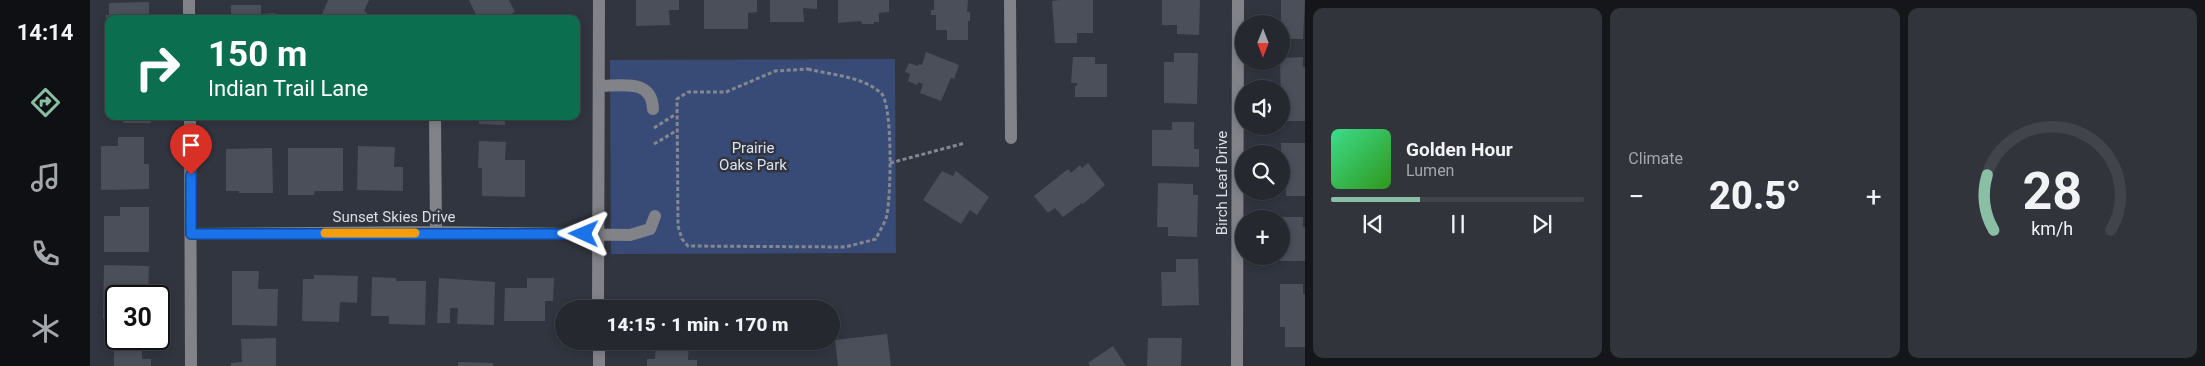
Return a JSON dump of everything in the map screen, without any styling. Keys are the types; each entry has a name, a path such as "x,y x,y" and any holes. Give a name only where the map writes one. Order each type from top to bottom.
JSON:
{"street":[{"path":"189,0 189,15"},
{"path":"598,300 599,0"},
{"path":"1010,0 1011,138"},
{"name":"Birch Leaf Drive","path":"1237,366 1238,0"},
{"path":"599,86 637,86 646,89 653,101 653,109"},
{"path":"190,120 191,366"},
{"path":"435,120 436,232"},
{"name":"Sunset Skies Drive","path":"191,234 436,232 630,235 642,233 650,229 656,216"},
{"path":"599,350 599,366"}],"path":[{"path":"808,69 866,82 882,94 887,104 890,163 887,216 876,239 845,247 688,246 682,239 678,226 677,130 677,99 688,92 726,92 775,71 808,69"},
{"path":"654,128 677,114"},
{"path":"654,144 677,130"},
{"path":"890,163 965,144"}],"green space":[{"name":"Prairie Oaks Park","path":"895,59 896,253 611,254 610,60"}],"building":[{"path":"328,0 369,0 364,11 367,13 366,15 322,15"},
{"path":"469,0 509,0 515,12 509,15 476,15"},
{"path":"636,0 679,0 679,10 669,10 670,25 636,26"},
{"path":"704,0 757,0 757,12 748,13 748,29 704,29"},
{"path":"770,0 817,0 817,9 803,8 804,22 770,22"},
{"path":"838,0 889,0 889,12 879,13 879,22 874,22 874,24 862,24 861,21 838,23"},
{"path":"934,0 968,0 967,12 970,12 970,21 968,21 968,40 947,40 947,30 936,30 936,15 931,15 931,10 934,10"},
{"path":"1093,0 1093,33 1077,33 1077,43 1055,43 1052,1"},
{"path":"1162,0 1200,0 1199,35 1177,34 1177,25 1162,25"},
{"path":"1281,0 1305,0 1303,39 1290,39 1290,15 1281,15"},
{"path":"149,2 149,15 109,15 109,3"},
{"path":"231,5 261,5 261,14 275,13 275,15 231,15"},
{"path":"926,52 959,65 954,79 951,78 941,101 920,93 923,84 918,82 917,85 908,81 910,74 905,72 909,63 918,66 919,64 922,65"},
{"path":"1174,53 1198,53 1197,104 1164,103 1164,62 1174,62"},
{"path":"1073,57 1095,57 1095,64 1107,64 1107,97 1075,97 1075,86 1077,86 1077,83 1071,83"},
{"path":"1303,57 1303,67 1305,67 1305,121 1290,121 1290,80 1280,80 1280,70 1290,70 1290,58"},
{"path":"104,67 105,67 105,105"},
{"path":"123,120 151,120 151,123 123,123"},
{"path":"479,120 505,120 505,125 479,124"},
{"path":"1172,122 1194,122 1194,149 1199,149 1199,167 1152,166 1152,130 1172,130"},
{"path":"118,137 144,137 144,164 149,164 149,189 101,190 101,146 118,146"},
{"path":"479,141 506,142 505,160 525,160 525,197 482,196 482,168 478,168"},
{"path":"1281,143 1305,143 1305,196 1290,196 1290,145 1281,145"},
{"path":"358,146 395,147 394,167 403,167 403,191 357,190"},
{"path":"272,148 273,193 226,191 226,149"},
{"path":"288,148 343,148 343,191 315,191 314,195 288,195"},
{"path":"1088,163 1105,185 1083,204 1063,217 1055,208 1048,213 1034,196 1068,169 1071,173 1080,165 1082,168"},
{"path":"942,171 953,176 956,171 989,197 977,215 970,210 961,224 923,200"},
{"path":"1158,183 1193,184 1193,195 1198,195 1197,237 1168,236 1168,227 1157,227"},
{"path":"120,207 149,207 149,252 104,252 104,216 120,216"},
{"path":"1290,217 1303,217 1303,227 1305,227 1305,261 1290,261"},
{"path":"1176,259 1198,259 1199,305 1162,306 1161,272 1176,272"},
{"path":"104,265 149,266 148,285 105,285 105,319 103,319"},
{"path":"232,271 259,271 258,289 278,289 277,326 232,325"},
{"path":"314,275 358,276 357,303 340,302 339,322 302,321 303,279 314,279"},
{"path":"372,277 396,278 396,281 426,281 425,325 389,324 389,316 371,316"},
{"path":"439,278 495,282 494,325 457,324 458,308 450,308 450,323 437,323"},
{"path":"527,278 554,278 553,301 545,301 545,321 504,321 505,288 527,288"},
{"path":"1280,284 1303,284 1303,294 1305,294 1305,347 1285,347 1285,327 1280,327"},
{"path":"887,334 891,366 838,366 836,350 840,350 840,339"},
{"path":"276,338 276,366 231,366 231,363 242,362 241,339"},
{"path":"1148,338 1182,338 1181,366 1147,366"},
{"path":"1113,346 1126,366 1090,366 1088,363"},
{"path":"114,350 142,350 142,359 151,359 151,366 114,366"},
{"path":"656,350 689,350 688,360 697,360 697,366 647,366 647,359 655,359"},
{"path":"458,362 493,363 493,366 458,366"}],"slow traffic":[{"path":"325,233 415,233"}],"route":[{"path":"191,175 191,234 436,232 584,234"}]}
